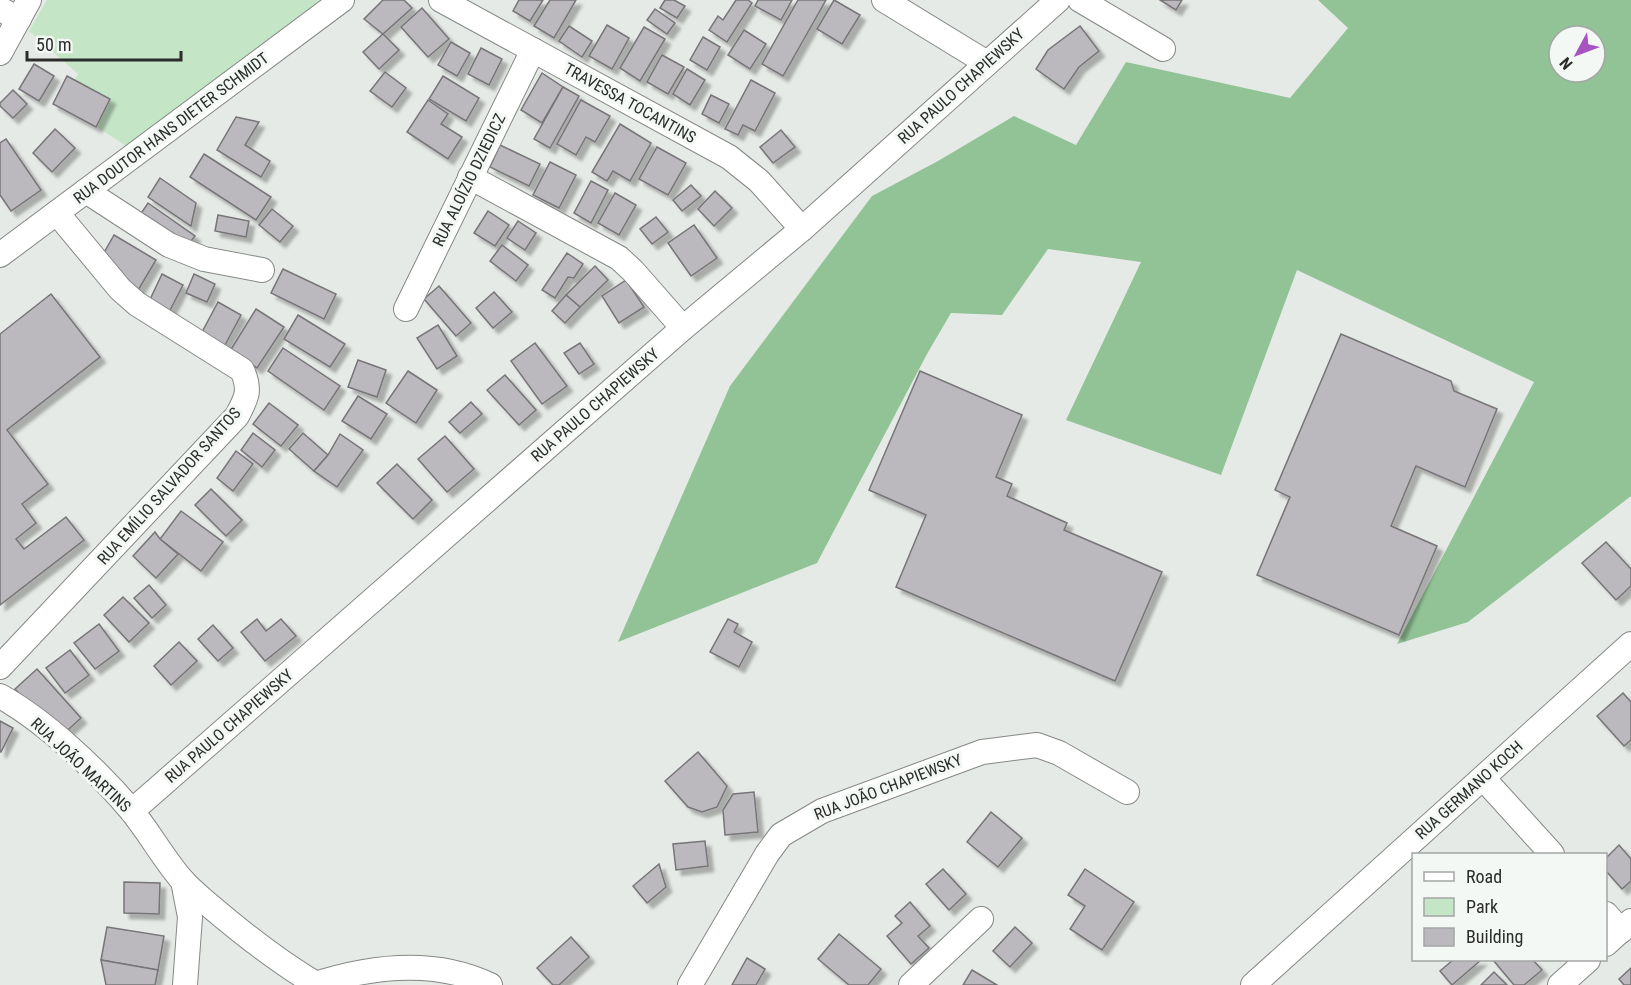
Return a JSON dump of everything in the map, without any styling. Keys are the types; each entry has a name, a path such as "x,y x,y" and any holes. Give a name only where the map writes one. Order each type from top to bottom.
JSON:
{"street":[{"name":"RUA DOUTOR HANS DIETER SCHMIDT","path":"3,251 342,0"},
{"name":"TRAVESSA TOCANTINS","path":"441,0 729,157 759,181 802,229"},
{"path":"884,0 987,63"},
{"name":"RUA PAULO CHAPIEWSKY","path":"132,811 683,328 802,229 1058,0"},
{"path":"1080,0 1163,49"},
{"path":"0,53 16,9"},
{"name":"RUA ALOÍZIO DZIEDICZ","path":"406,309 533,50"},
{"path":"470,177 619,258 683,328"},
{"path":"86,191 169,245 204,259 262,270"},
{"name":"RUA EMÍLIO SALVADOR SANTOS","path":"0,667 237,416 245,401 248,383 242,370 137,303 120,289 57,213"},
{"name":"RUA GERMANO KOCH","path":"1253,985 1631,644"},
{"name":"RUA JOÃO MARTINS","path":"0,696 18,706 68,748 132,811 183,881 230,923 278,961 314,984"},
{"name":"RUA JOÃO CHAPIEWSKY","path":"690,985 766,854 781,836 822,811 982,752 1037,745 1059,753 1127,792"},
{"path":"1483,778 1550,853"},
{"path":"183,881 190,917 185,985"},
{"path":"911,985 981,919"},
{"path":"1560,985 1587,961"},
{"path":"314,984 383,968 431,968 473,977 490,985"}],"green space":[{"path":"47,0 321,0 126,146 61,103 78,74 29,31"},
{"path":"1318,0 1631,0 1631,496 1468,622 1397,644 1534,382 1297,270 1221,475 1066,420 1141,262 1048,249 1002,315 951,313 817,563 618,642 730,386 872,196 938,161 1014,116 1076,145 1126,62 1290,98 1348,28"}],"building":[{"path":"383,0 404,0 412,8 383,34 364,19"},
{"path":"519,0 543,0 530,21 513,11"},
{"path":"550,0 576,0 554,38 534,26"},
{"path":"665,0 674,0 685,6 677,18 660,8"},
{"path":"736,0 748,0 752,3 727,42 709,30 718,16 723,20"},
{"path":"758,0 792,0 781,20 755,6"},
{"path":"798,0 826,0 783,76 762,64"},
{"path":"834,0 860,15 842,44 817,29"},
{"path":"1160,0 1182,0 1176,10"},
{"path":"422,8 449,39 428,57 401,27"},
{"path":"655,9 675,23 667,34 647,20"},
{"path":"607,25 629,38 612,69 589,56"},
{"path":"569,26 592,41 582,57 559,41"},
{"path":"1080,26 1099,51 1079,67 1064,89 1036,69 1048,50"},
{"path":"644,27 665,39 640,81 620,68"},
{"path":"744,30 766,44 750,69 728,55"},
{"path":"383,34 399,50 379,69 363,52"},
{"path":"703,37 720,47 707,70 690,60"},
{"path":"451,42 470,53 457,76 438,65"},
{"path":"481,48 502,59 489,85 468,74"},
{"path":"662,55 684,67 668,94 647,82"},
{"path":"34,64 54,76 39,101 19,89"},
{"path":"687,69 705,80 690,105 673,94"},
{"path":"385,72 406,88 392,107 370,91"},
{"path":"542,73 563,87 542,123 521,110"},
{"path":"67,76 110,99 96,127 53,104"},
{"path":"443,76 479,98 466,121 429,99"},
{"path":"751,80 775,93 755,131 743,125 738,135 725,129"},
{"path":"563,87 579,96 550,148 534,139"},
{"path":"13,90 27,104 13,118 0,106 0,103"},
{"path":"711,95 729,104 719,123 702,114"},
{"path":"428,100 448,114 441,124 462,137 448,159 407,132"},
{"path":"581,100 610,116 595,142 586,137 576,155 557,144"},
{"path":"236,117 259,122 245,145 270,161 261,177 217,150"},
{"path":"620,124 651,143 630,181 613,171 607,181 592,172"},
{"path":"55,129 75,148 52,172 33,153"},
{"path":"781,130 795,147 773,163 760,147"},
{"path":"6,139 41,190 11,211 0,195 0,143"},
{"path":"500,145 540,164 529,186 490,167"},
{"path":"657,147 686,163 668,195 639,179"},
{"path":"204,154 271,197 256,220 190,177"},
{"path":"550,162 576,175 559,208 533,195"},
{"path":"160,178 196,203 191,226 148,197"},
{"path":"591,181 608,190 591,223 574,213"},
{"path":"691,185 701,196 682,211 673,200"},
{"path":"715,191 732,208 714,226 698,209"},
{"path":"615,193 636,205 619,235 598,223"},
{"path":"148,203 195,236 184,250 138,218"},
{"path":"272,209 293,226 280,242 259,225"},
{"path":"488,211 509,225 495,246 474,233"},
{"path":"218,215 249,221 246,237 215,231"},
{"path":"656,217 668,232 652,244 640,229"},
{"path":"518,221 536,233 525,250 507,238"},
{"path":"694,225 717,258 691,276 668,243"},
{"path":"114,235 156,260 137,292 101,258"},
{"path":"502,245 528,265 516,281 490,261"},
{"path":"567,253 583,264 574,278 568,277 555,298 542,290"},
{"path":"595,266 608,280 580,307 566,295"},
{"path":"283,269 336,294 324,319 271,293"},
{"path":"162,274 183,285 166,318 146,308"},
{"path":"194,274 215,284 207,302 186,293"},
{"path":"626,280 644,307 619,323 602,296"},
{"path":"439,286 471,323 456,336 424,299"},
{"path":"494,292 512,312 493,328 476,308"},
{"path":"51,294 100,357 7,430 48,484 22,504 36,523 16,539 24,549 66,517 84,540 0,605 0,334"},
{"path":"566,295 580,307 565,323 552,311"},
{"path":"218,302 241,315 224,347 201,334"},
{"path":"256,309 284,327 257,368 230,351"},
{"path":"298,315 345,344 330,367 284,339"},
{"path":"438,325 457,356 437,369 417,338"},
{"path":"1341,334 1451,381 1454,391 1497,409 1465,487 1416,466 1391,526 1437,546 1399,635 1257,575 1290,497 1275,490"},
{"path":"535,343 567,386 542,404 511,361"},
{"path":"580,343 594,364 579,374 564,353"},
{"path":"283,348 340,386 324,410 268,371"},
{"path":"358,360 386,370 377,397 348,387"},
{"path":"408,371 437,390 416,423 386,403"},
{"path":"920,371 1022,415 996,477 1012,484 1007,496 1067,523 1064,530 1162,572 1115,681 896,587 926,515 869,490"},
{"path":"505,375 536,410 519,425 487,390"},
{"path":"358,396 387,414 371,439 342,421"},
{"path":"471,402 482,414 460,433 449,422"},
{"path":"269,403 298,425 281,446 253,424"},
{"path":"253,433 275,450 262,467 241,450"},
{"path":"303,433 328,455 314,471 289,449"},
{"path":"340,434 363,450 337,487 314,471 328,455"},
{"path":"445,436 474,469 447,492 418,459"},
{"path":"236,451 253,464 233,491 217,478"},
{"path":"397,464 432,500 413,519 377,483"},
{"path":"211,489 242,520 226,536 195,505"},
{"path":"181,511 223,542 201,571 160,539"},
{"path":"155,532 178,554 156,578 133,556"},
{"path":"1606,542 1631,569 1631,586 1616,600 1582,563"},
{"path":"149,585 166,605 152,618 134,598"},
{"path":"123,597 149,623 129,642 104,615"},
{"path":"257,619 266,631 281,619 296,636 265,661 241,632"},
{"path":"728,619 738,624 734,632 752,642 739,667 710,652"},
{"path":"99,624 119,651 95,669 74,643"},
{"path":"213,625 233,648 218,661 198,639"},
{"path":"179,642 197,661 171,685 154,666"},
{"path":"70,650 89,675 65,693 46,668"},
{"path":"37,669 81,718 59,738 15,689"},
{"path":"1623,693 1631,702 1631,740 1624,746 1597,716"},
{"path":"0,721 13,728 1,752 0,752"},
{"path":"698,752 727,786 717,807 702,812 688,807 665,781"},
{"path":"754,792 758,832 725,835 723,810 733,794"},
{"path":"991,812 1022,838 998,867 967,842"},
{"path":"705,841 708,866 676,870 673,844"},
{"path":"1619,845 1631,859 1631,881 1622,889 1607,872 1607,857"},
{"path":"659,864 666,887 647,903 633,886"},
{"path":"943,869 966,894 949,910 926,884"},
{"path":"1085,869 1134,902 1102,950 1070,929 1085,906 1068,895"},
{"path":"124,882 160,883 159,914 124,913"},
{"path":"910,902 930,926 918,936 929,948 911,964 887,936 902,923 895,916"},
{"path":"107,927 164,936 158,970 101,960"},
{"path":"1015,927 1032,943 1010,967 993,951"},
{"path":"839,934 881,969 868,985 849,985 818,959"},
{"path":"571,937 589,957 559,985 553,985 537,968"},
{"path":"747,958 765,969 756,985 732,985"},
{"path":"101,960 158,970 155,985 106,985"},
{"path":"1452,961 1480,961 1452,985 1440,971"},
{"path":"1494,961 1534,961 1542,970 1524,985 1514,985"},
{"path":"1631,968 1631,985 1624,985 1619,979"},
{"path":"972,970 997,985 963,985"},
{"path":"1494,972 1507,985 1481,985"}]}
